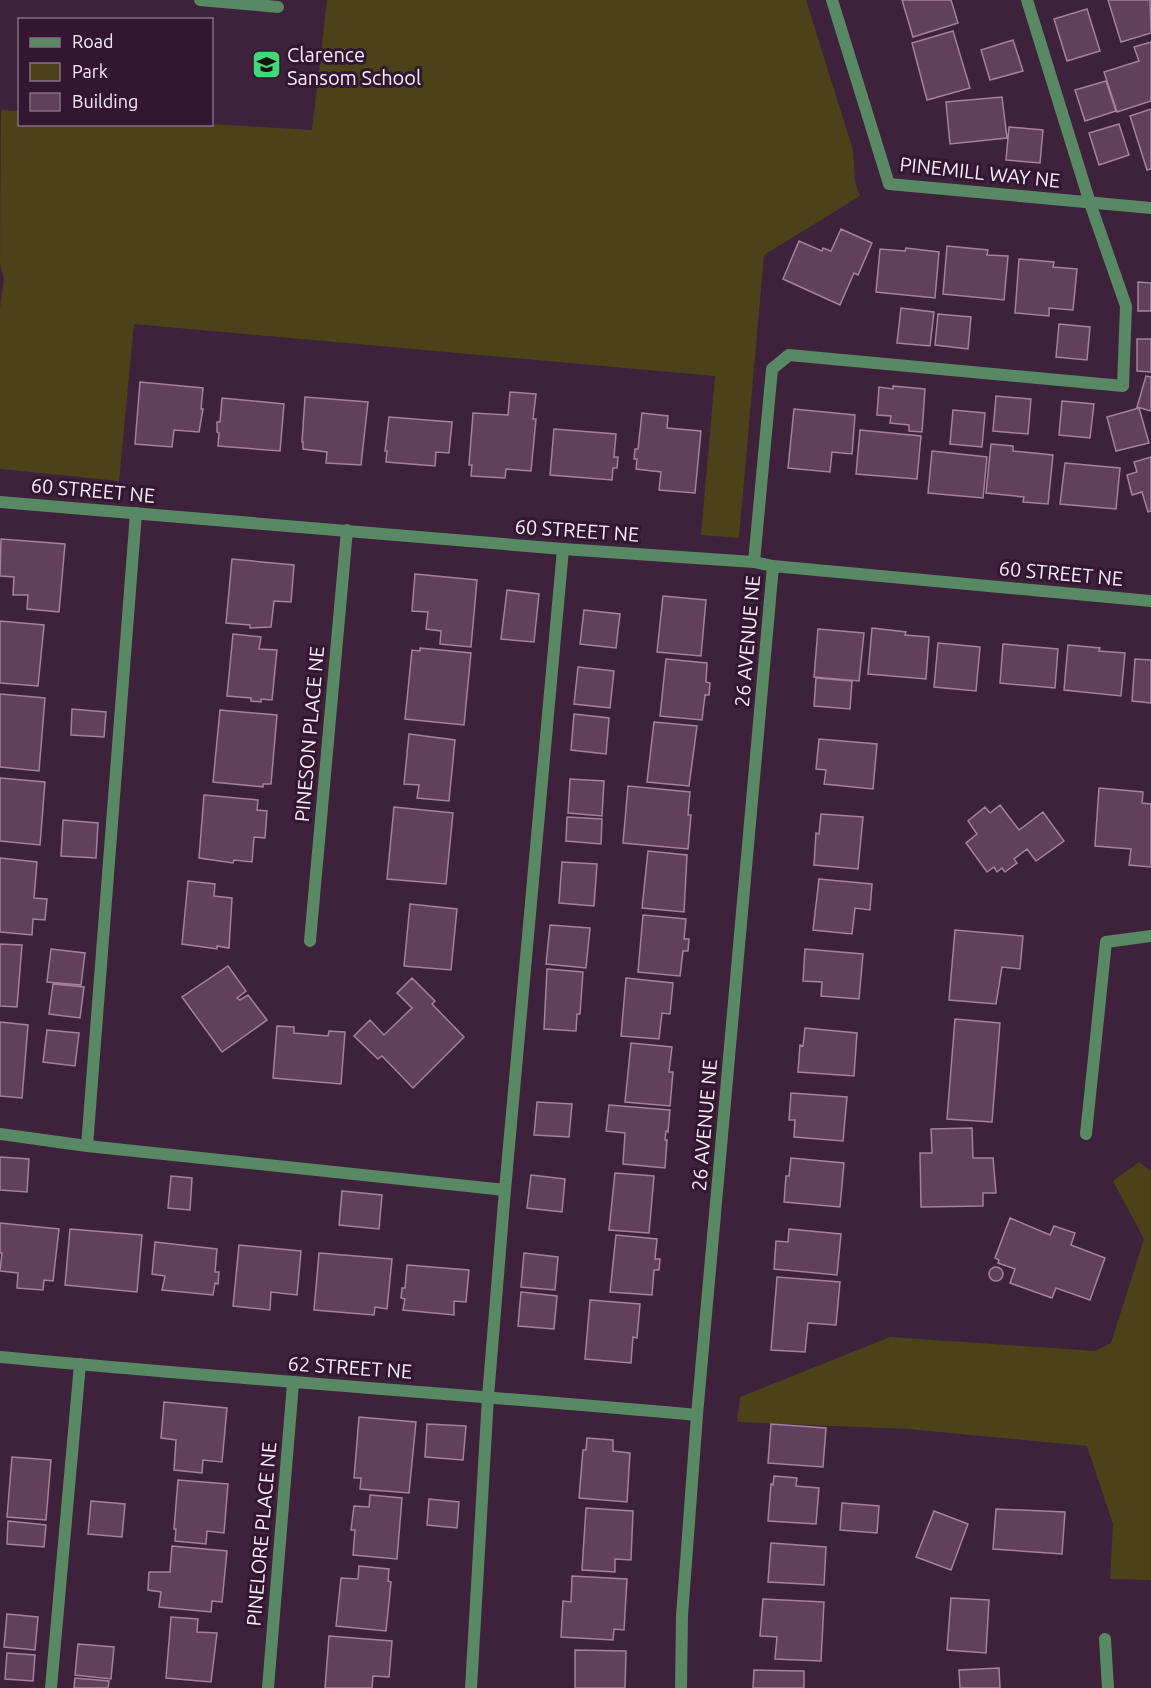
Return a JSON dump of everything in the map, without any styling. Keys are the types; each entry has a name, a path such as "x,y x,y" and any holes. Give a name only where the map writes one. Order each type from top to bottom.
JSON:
{"street":[{"path":"200,0 278,7"},
{"name":"PINEMILL WAY NE","path":"832,0 889,184 1151,208"},
{"path":"753,562 772,369 789,356 1123,386 1126,306 1090,203 1027,0"},
{"name":"60 STREET NE","path":"0,502 563,549 753,562 773,566 1151,601"},
{"path":"87,1146 136,513"},
{"name":"PINESON PLACE NE","path":"310,941 347,530"},
{"path":"471,1688 488,1396 563,549"},
{"name":"26 AVENUE NE","path":"681,1688 682,1616 697,1415 773,566"},
{"path":"1086,1134 1106,942 1151,936"},
{"path":"0,1134 87,1146 505,1190"},
{"name":"62 STREET NE","path":"0,1357 697,1415"},
{"path":"51,1688 80,1364"},
{"name":"PINELORE PLACE NE","path":"268,1688 293,1383"},
{"path":"1105,1639 1108,1688"}],"green space":[{"path":"327,0 806,0 853,150 855,182 860,196 764,255 739,538 701,535 715,376 134,324 119,481 0,469 0,308 4,279 0,264 1,110 18,111 18,126 213,126 213,124 312,130"},
{"path":"1139,1162 1151,1171 1151,1580 1110,1579 1113,1524 1087,1446 908,1429 737,1422 740,1397 890,1337 1095,1351 1111,1343 1144,1239 1113,1181"}],"building":[{"path":"902,0 951,0 958,23 913,37"},
{"path":"1108,0 1150,0 1151,33 1121,42"},
{"path":"1087,9 1100,51 1067,61 1054,19"},
{"path":"953,31 970,88 927,100 912,43"},
{"path":"1013,40 1023,71 990,80 981,50"},
{"path":"1151,42 1151,101 1117,112 1104,72 1139,61 1134,47"},
{"path":"1106,81 1116,111 1085,121 1075,90"},
{"path":"1002,97 1007,138 950,144 946,102"},
{"path":"1151,109 1151,169 1147,170 1130,116"},
{"path":"1119,124 1129,155 1099,165 1089,133"},
{"path":"1009,127 1043,130 1040,163 1006,160"},
{"path":"841,229 872,243 858,275 854,273 840,305 783,279 799,241 822,251 823,248 831,251"},
{"path":"947,246 988,250 987,255 1008,256 1004,300 943,294"},
{"path":"906,248 939,252 935,298 876,292 880,249 905,251"},
{"path":"1019,259 1054,262 1053,267 1077,269 1073,310 1049,308 1049,316 1015,313"},
{"path":"1138,282 1151,283 1151,311 1138,311"},
{"path":"901,308 934,312 930,346 897,343"},
{"path":"938,314 971,317 968,349 935,345"},
{"path":"1059,324 1090,327 1087,360 1056,357"},
{"path":"1137,339 1151,339 1151,372 1137,371"},
{"path":"1146,376 1151,377 1151,411 1137,407"},
{"path":"140,382 203,388 201,409 203,409 199,432 174,430 172,447 135,444"},
{"path":"893,386 925,389 922,432 909,431 909,425 890,423 891,416 877,415 879,387 893,389"},
{"path":"510,392 536,394 531,471 506,469 505,478 471,476 472,465 469,465 473,413 508,415"},
{"path":"996,396 1031,399 1028,434 993,431"},
{"path":"305,397 368,402 361,465 326,463 327,452 303,449"},
{"path":"222,398 284,404 280,451 218,446 217,422 220,422"},
{"path":"1062,401 1094,404 1090,438 1059,435"},
{"path":"1139,408 1149,443 1116,451 1107,417"},
{"path":"794,409 855,415 852,454 832,452 830,472 788,468"},
{"path":"953,410 985,413 982,447 950,444"},
{"path":"642,413 668,416 667,428 701,431 695,493 659,490 661,472 636,469 635,449 638,449"},
{"path":"389,417 452,422 449,453 436,452 435,466 386,462"},
{"path":"554,429 616,434 614,457 618,457 617,468 613,468 612,480 550,475"},
{"path":"860,430 921,436 917,479 856,474"},
{"path":"991,444 1013,446 1013,451 1053,455 1048,504 1023,502 1024,497 986,493"},
{"path":"932,451 987,457 983,498 928,493"},
{"path":"1151,457 1151,511 1148,512 1142,492 1132,495 1127,475 1137,472 1134,462"},
{"path":"1065,463 1120,468 1116,509 1060,504"},
{"path":"1,539 65,544 59,612 27,609 28,595 13,595 14,577 0,576"},
{"path":"232,559 294,565 291,602 274,601 271,627 250,628 250,625 226,623"},
{"path":"415,574 477,580 471,647 440,644 441,631 426,629 428,612 412,611"},
{"path":"507,590 539,594 534,642 501,639"},
{"path":"663,596 706,600 701,656 657,652"},
{"path":"584,610 620,614 616,648 580,644"},
{"path":"0,621 44,625 38,686 0,683"},
{"path":"872,628 929,637 926,679 868,674"},
{"path":"818,629 864,633 859,681 814,677"},
{"path":"233,634 261,637 259,649 277,650 272,700 261,699 261,702 251,701 251,698 227,696"},
{"path":"938,643 980,647 976,691 934,687"},
{"path":"1003,644 1058,649 1055,688 1000,683"},
{"path":"1068,645 1125,653 1121,696 1064,690"},
{"path":"420,648 471,653 464,725 405,719 412,650 420,651"},
{"path":"666,659 707,663 706,682 710,683 709,695 705,695 702,720 660,716"},
{"path":"1135,659 1151,660 1151,703 1132,701"},
{"path":"578,667 614,671 610,708 574,704"},
{"path":"816,678 852,681 850,709 814,706"},
{"path":"0,694 45,698 39,771 0,767"},
{"path":"72,709 106,712 104,737 71,735"},
{"path":"220,710 277,715 271,784 263,784 263,787 213,782"},
{"path":"574,714 609,718 606,754 571,750"},
{"path":"654,722 697,726 689,786 647,782"},
{"path":"409,734 455,740 449,801 417,798 419,785 404,784"},
{"path":"819,739 877,744 873,789 824,784 826,770 816,769"},
{"path":"0,778 45,782 40,845 0,841"},
{"path":"570,779 604,781 602,816 568,813"},
{"path":"628,786 690,792 688,815 691,815 688,849 623,843"},
{"path":"1099,788 1143,792 1142,803 1151,804 1151,867 1129,865 1131,849 1095,846"},
{"path":"204,795 258,800 257,810 267,811 265,838 254,837 252,862 234,860 233,863 199,858"},
{"path":"1000,805 1019,830 1043,812 1064,841 1036,861 1027,849 1014,859 1017,863 1005,872 1002,868 997,872 994,867 987,872 966,843 977,834 968,821 985,807 990,813"},
{"path":"394,807 453,813 446,884 387,879"},
{"path":"821,814 863,817 858,869 814,865 816,833 819,834"},
{"path":"567,817 602,819 601,844 566,841"},
{"path":"63,820 98,823 96,858 61,856"},
{"path":"648,851 687,855 684,912 642,908"},
{"path":"0,858 37,862 34,898 47,899 45,920 33,919 32,935 0,932"},
{"path":"562,862 597,864 594,906 559,903"},
{"path":"819,879 872,884 870,910 855,908 852,934 813,930"},
{"path":"188,881 215,884 214,896 232,898 229,948 217,946 217,949 182,944"},
{"path":"410,904 457,909 451,970 404,966"},
{"path":"643,915 686,919 684,939 689,939 688,951 683,951 680,976 638,972"},
{"path":"550,925 590,928 586,968 546,964"},
{"path":"955,930 1023,936 1020,969 1002,967 996,1004 949,1000"},
{"path":"0,944 22,945 17,1007 0,1006"},
{"path":"51,949 85,953 81,985 47,982"},
{"path":"805,949 863,954 859,999 821,996 822,982 803,981"},
{"path":"228,966 246,991 237,998 240,1000 248,995 267,1020 222,1052 182,997"},
{"path":"547,969 583,972 580,1014 577,1014 576,1031 544,1029"},
{"path":"412,978 435,1001 432,1004 464,1037 413,1088 382,1056 378,1059 354,1036 370,1020 384,1035 412,1008 397,993"},
{"path":"626,978 673,983 670,1014 662,1013 659,1039 621,1036"},
{"path":"53,984 84,987 80,1018 49,1014"},
{"path":"955,1019 1000,1023 992,1122 947,1119"},
{"path":"0,1022 28,1025 22,1098 0,1096"},
{"path":"277,1026 294,1027 294,1033 328,1036 329,1031 345,1032 341,1084 273,1078"},
{"path":"805,1028 857,1033 854,1076 798,1072 800,1045 803,1046"},
{"path":"47,1030 79,1033 75,1066 43,1062"},
{"path":"631,1043 672,1047 669,1072 673,1072 670,1106 625,1102"},
{"path":"791,1093 847,1097 843,1141 794,1137 795,1120 789,1120"},
{"path":"537,1102 572,1104 569,1137 534,1135"},
{"path":"609,1105 670,1110 665,1140 667,1140 665,1168 623,1164 625,1133 606,1131"},
{"path":"972,1128 973,1158 993,1158 996,1193 983,1193 983,1206 921,1207 920,1153 932,1153 931,1129"},
{"path":"0,1157 29,1159 27,1192 0,1190"},
{"path":"791,1158 844,1163 840,1207 784,1202 786,1176 789,1176"},
{"path":"615,1173 654,1176 649,1233 609,1230"},
{"path":"531,1175 565,1179 562,1212 527,1208"},
{"path":"171,1176 192,1178 190,1210 168,1208"},
{"path":"342,1191 382,1195 379,1229 339,1225"},
{"path":"1010,1218 1050,1235 1054,1226 1075,1233 1071,1245 1105,1258 1090,1300 1056,1288 1052,1298 1010,1283 1015,1269 998,1263 999,1260 995,1258"},
{"path":"0,1223 59,1229 53,1281 44,1280 43,1290 17,1288 18,1273 0,1271 2,1253 0,1253"},
{"path":"70,1229 142,1235 137,1292 65,1285"},
{"path":"789,1229 841,1234 837,1275 774,1269 776,1241 788,1242"},
{"path":"616,1235 657,1239 655,1259 660,1259 659,1270 654,1270 652,1295 610,1292"},
{"path":"155,1242 217,1249 215,1272 219,1272 218,1284 215,1283 213,1295 162,1290 165,1276 152,1274"},
{"path":"239,1245 301,1251 297,1295 271,1292 270,1310 233,1306"},
{"path":"319,1253 392,1259 387,1309 375,1307 374,1315 314,1310"},
{"path":"524,1253 558,1257 555,1290 521,1287"},
{"path":"407,1265 469,1270 466,1302 454,1301 454,1315 403,1310 405,1299 401,1298 402,1288 405,1288"},
{"path":"996,1267 1001,1269 1003,1274 1001,1279 996,1281 991,1279 989,1274 991,1269"},
{"path":"777,1277 840,1282 836,1325 808,1323 805,1352 771,1350"},
{"path":"521,1292 557,1296 554,1329 518,1326"},
{"path":"590,1300 640,1304 637,1338 633,1337 631,1363 585,1359"},
{"path":"164,1402 227,1408 222,1462 203,1460 202,1473 174,1470 176,1440 161,1438"},
{"path":"359,1417 416,1422 409,1493 360,1489 361,1478 354,1478"},
{"path":"427,1424 466,1426 463,1460 425,1457"},
{"path":"771,1424 826,1428 823,1467 768,1463"},
{"path":"587,1438 613,1440 613,1451 630,1453 627,1502 579,1498 583,1450 586,1450"},
{"path":"12,1457 51,1460 46,1520 7,1517"},
{"path":"774,1476 797,1478 796,1486 819,1488 816,1524 768,1521 771,1484 773,1485"},
{"path":"178,1480 228,1484 224,1533 207,1531 206,1544 175,1541"},
{"path":"370,1495 402,1498 397,1559 353,1555 355,1530 351,1530 354,1506 369,1507"},
{"path":"429,1499 459,1502 457,1528 427,1525"},
{"path":"91,1501 125,1504 122,1537 88,1534"},
{"path":"842,1503 879,1506 877,1533 840,1530"},
{"path":"586,1508 633,1511 631,1560 615,1559 615,1572 582,1570"},
{"path":"996,1509 1065,1512 1062,1554 993,1549"},
{"path":"934,1511 968,1524 951,1570 916,1557"},
{"path":"8,1521 46,1525 44,1547 7,1544"},
{"path":"771,1543 826,1547 824,1585 768,1582"},
{"path":"172,1546 227,1551 222,1602 212,1601 211,1612 159,1607 161,1592 148,1590 149,1572 170,1572"},
{"path":"359,1566 389,1569 388,1581 391,1582 386,1631 336,1626 341,1578 358,1579"},
{"path":"572,1576 627,1579 624,1630 614,1629 613,1640 561,1637 563,1601 571,1602"},
{"path":"951,1598 989,1600 986,1653 947,1650"},
{"path":"763,1599 824,1602 821,1661 775,1659 777,1637 760,1636"},
{"path":"7,1614 38,1617 35,1650 4,1647"},
{"path":"171,1617 198,1619 197,1632 217,1633 211,1682 166,1678"},
{"path":"329,1636 392,1641 389,1677 373,1676 372,1688 325,1688"},
{"path":"78,1644 114,1647 111,1679 75,1675"},
{"path":"575,1650 626,1651 625,1688 575,1688"},
{"path":"7,1653 35,1655 33,1681 5,1679"},
{"path":"999,1668 1000,1688 960,1688 959,1670"},
{"path":"754,1670 804,1671 804,1688 753,1688"},
{"path":"75,1678 109,1681 108,1688 74,1688"}],"place":[{"name":"Clarence Sansom School","path":"266,65"}]}
